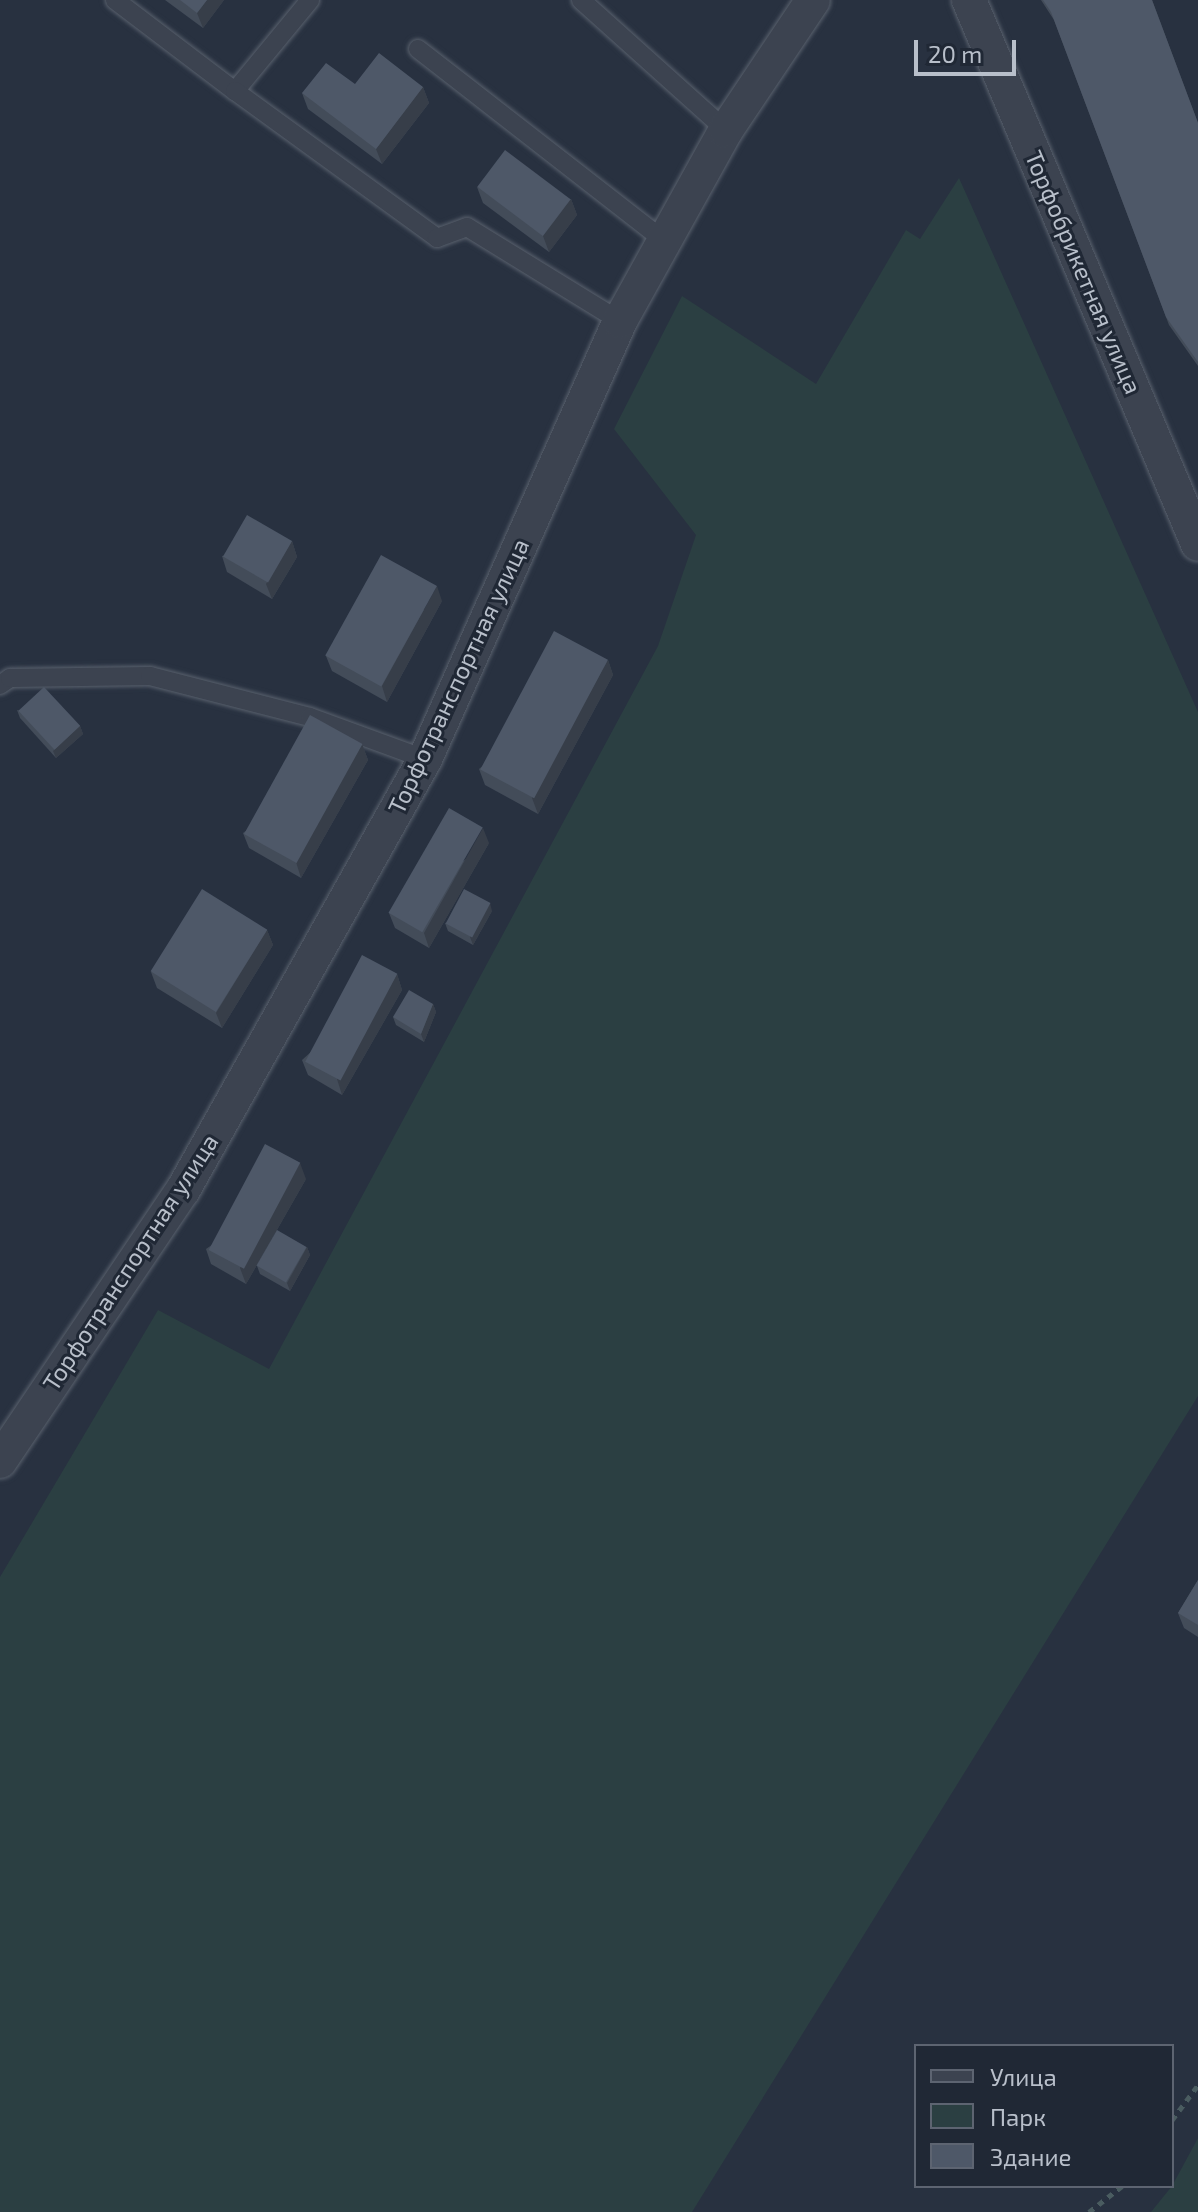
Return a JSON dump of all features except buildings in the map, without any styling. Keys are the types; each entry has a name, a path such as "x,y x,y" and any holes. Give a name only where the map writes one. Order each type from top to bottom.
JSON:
{"street":[{"name":"Торфотранспортная улица","path":"0,1461 183,1190 425,759 620,321 726,130 813,0"},
{"name":"Торфобрикетная улица","path":"969,0 1198,544"}],"lane":[{"path":"115,0 437,238 467,227 620,321"},
{"path":"235,91 310,0"},
{"path":"581,0 726,130"},
{"path":"418,49 665,241"},
{"path":"0,685 10,678 150,676 310,717 425,759"}],"path":[{"path":"1174,2117 1198,2085"},
{"path":"1089,2212 1119,2188"}],"green space":[{"path":"959,178 1198,712 1198,1396 692,2212 0,2212 0,1577 158,1310 269,1369 658,646 696,535 614,429 682,296 816,384 906,230 920,239"},
{"path":"1198,2138 1198,2212 1151,2212 1170,2188 1174,2188 1174,2182"}]}
